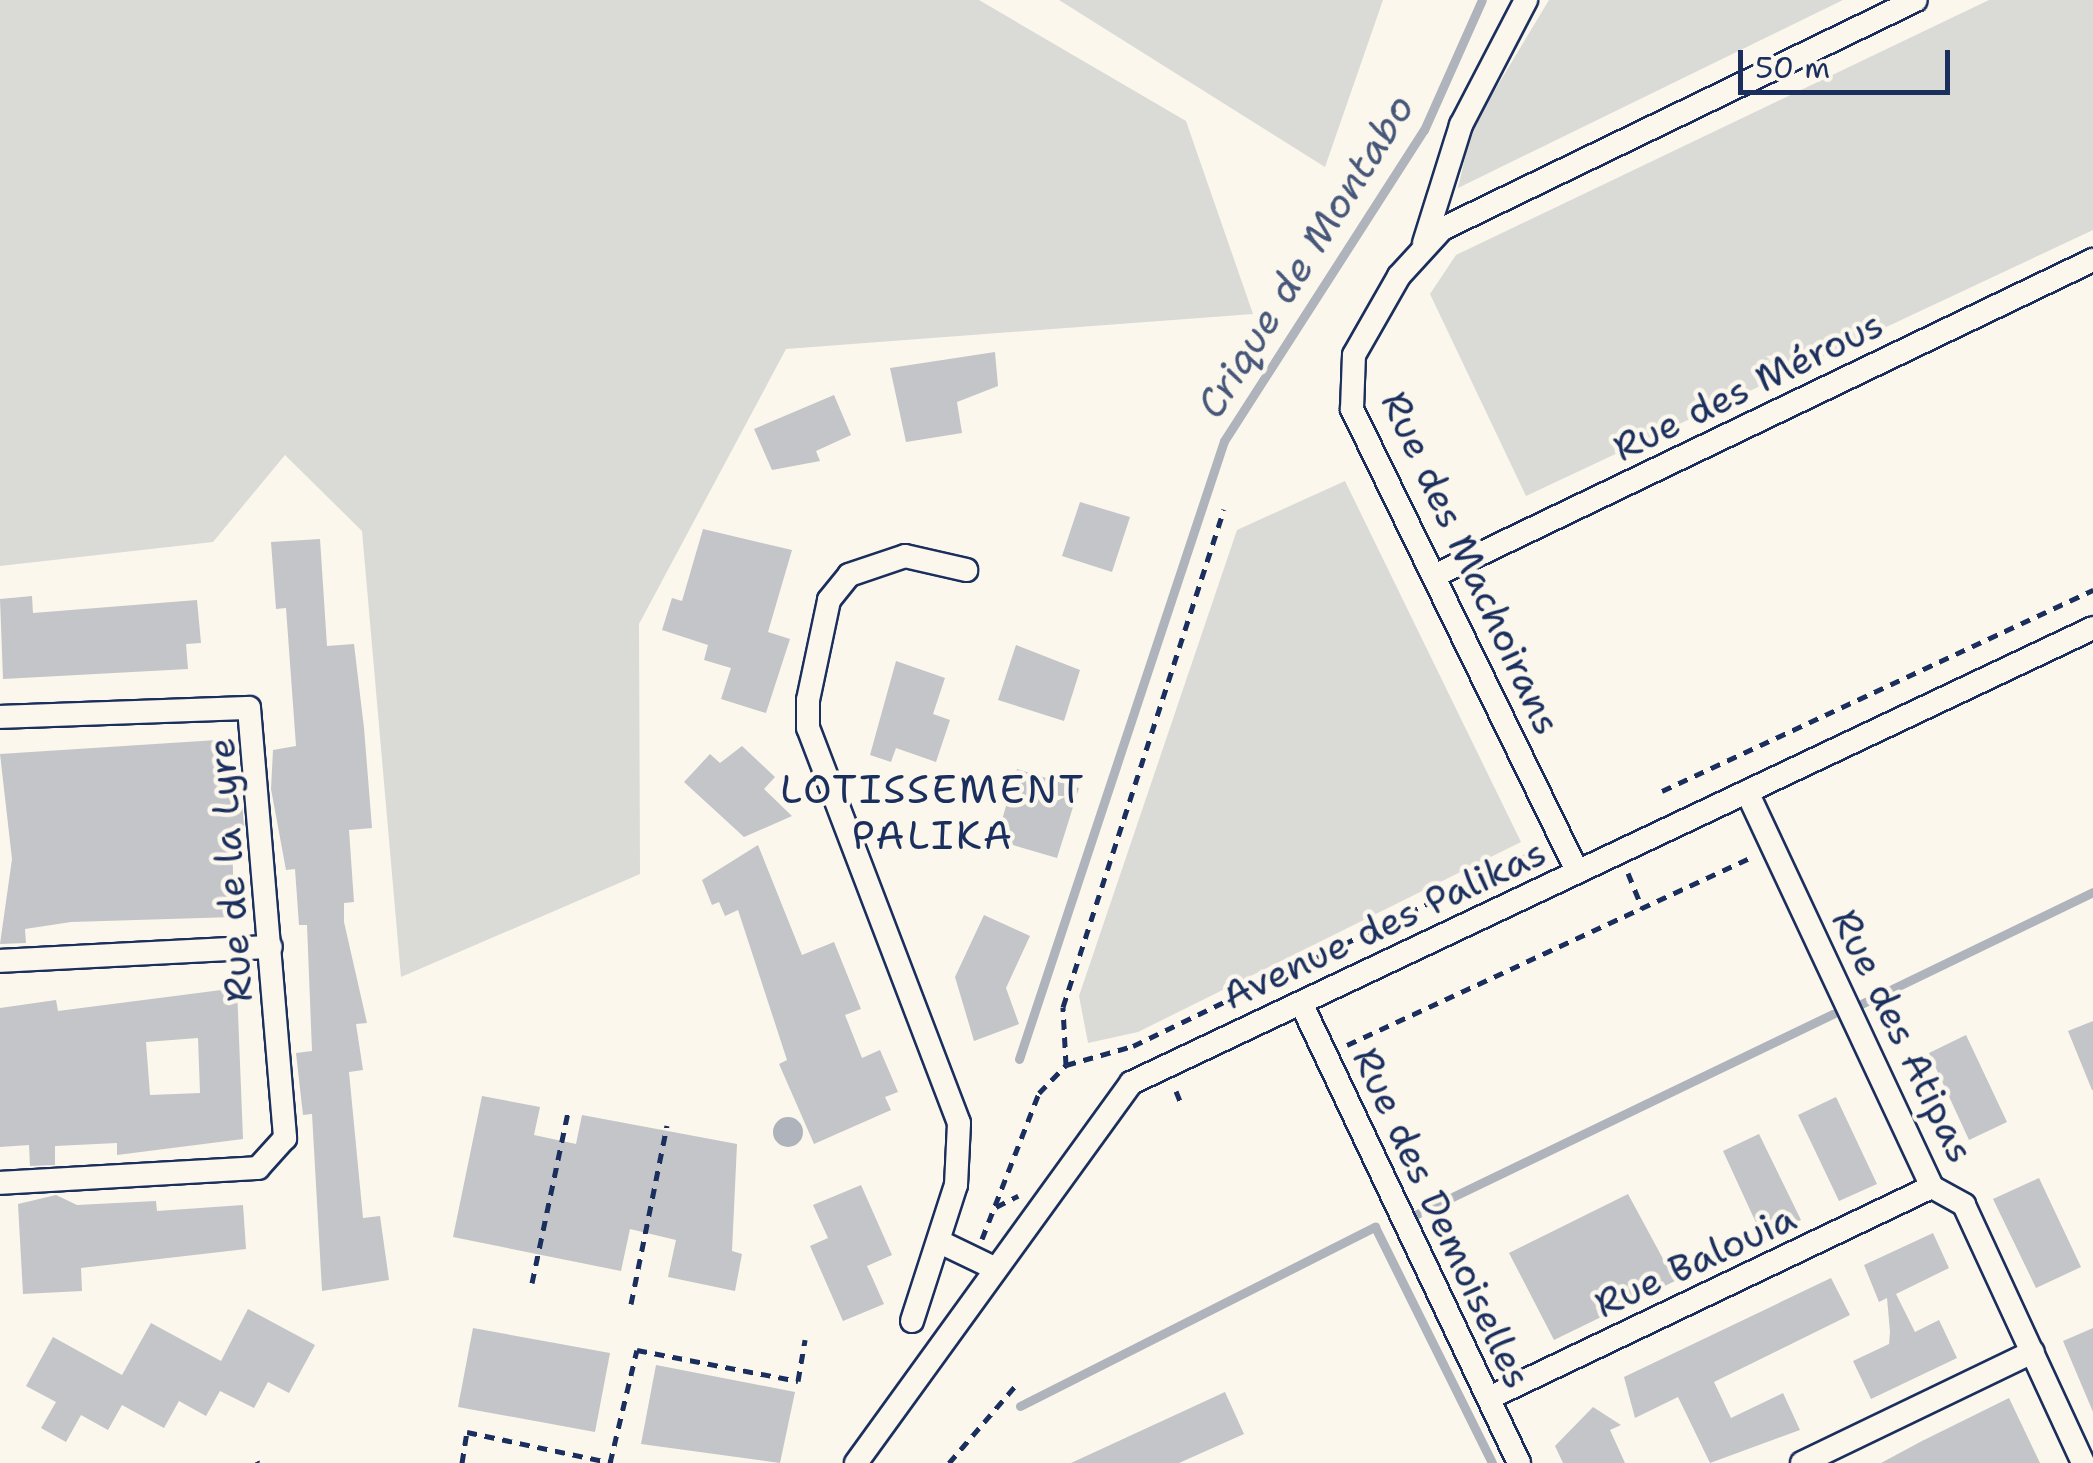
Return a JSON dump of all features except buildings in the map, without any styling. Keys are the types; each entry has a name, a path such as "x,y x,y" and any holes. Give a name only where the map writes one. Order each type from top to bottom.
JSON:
{"street":[{"name":"Rue des Machoirans","path":"1526,0 1461,125 1424,242 1354,355 1352,408 1577,871"},
{"path":"1424,242 1916,0"},
{"name":"Rue des Mérous","path":"1434,576 2093,260"},
{"path":"912,1320 956,1185 959,1123 814,744 808,700 829,600 850,575 904,556 966,570"},
{"name":"Avenue des Palikas","path":"856,1463 1131,1082 2093,628"},
{"name":"Rue de la Lyre","path":"0,717 249,708 285,1138 278,1156 258,1168 0,1182"},
{"name":"Rue des Atipas","path":"1747,792 1932,1187 1964,1205 2084,1463"},
{"path":"0,961 271,947"},
{"name":"Rue des Demoiselles","path":"1302,1002 1519,1463"},
{"name":"Rue Balouia","path":"1488,1398 1932,1187"},
{"path":"940,1242 996,1269"},
{"path":"1802,1463 2033,1352"}],"path":[{"path":"1066,1065 1063,1007 1224,509"},
{"path":"1662,791 2093,590"},
{"path":"983,1237 1039,1093 1066,1065 1133,1046 1542,848"},
{"path":"1340,1048 1762,852"},
{"path":"1624,866 1642,908"},
{"path":"532,1283 569,1108"},
{"path":"631,1304 667,1126"},
{"path":"462,1463 467,1432 612,1463 636,1350 798,1381 805,1340"},
{"path":"949,1463 1016,1385"}],"shaded area":[{"path":"0,0 979,0 1186,121 1253,314 786,349 639,624 640,874 401,977 362,531 285,455 213,542 0,566"},
{"path":"1059,0 1383,0 1325,167"},
{"path":"1549,0 1843,0 1458,188 1472,128"},
{"path":"1989,0 2093,0 2093,230 1526,496 1430,294 1456,255"},
{"path":"1345,481 1521,842 1138,1032 1088,1043 1079,996 1237,530"},
{"path":"788,1117 799,1121 803,1132 799,1143 788,1147 777,1143 773,1132 777,1121"}],"waterway":[{"name":"Crique de Montabo","path":"1019,1059 1224,441 1424,130 1482,0"},
{"path":"1857,1006 2093,892"},
{"path":"1415,1215 1833,1014"},
{"path":"1020,1406 1375,1227 1492,1463"}],"district":[{"name":"LOTISSEMENT PALIKA","path":"933,812"}]}
